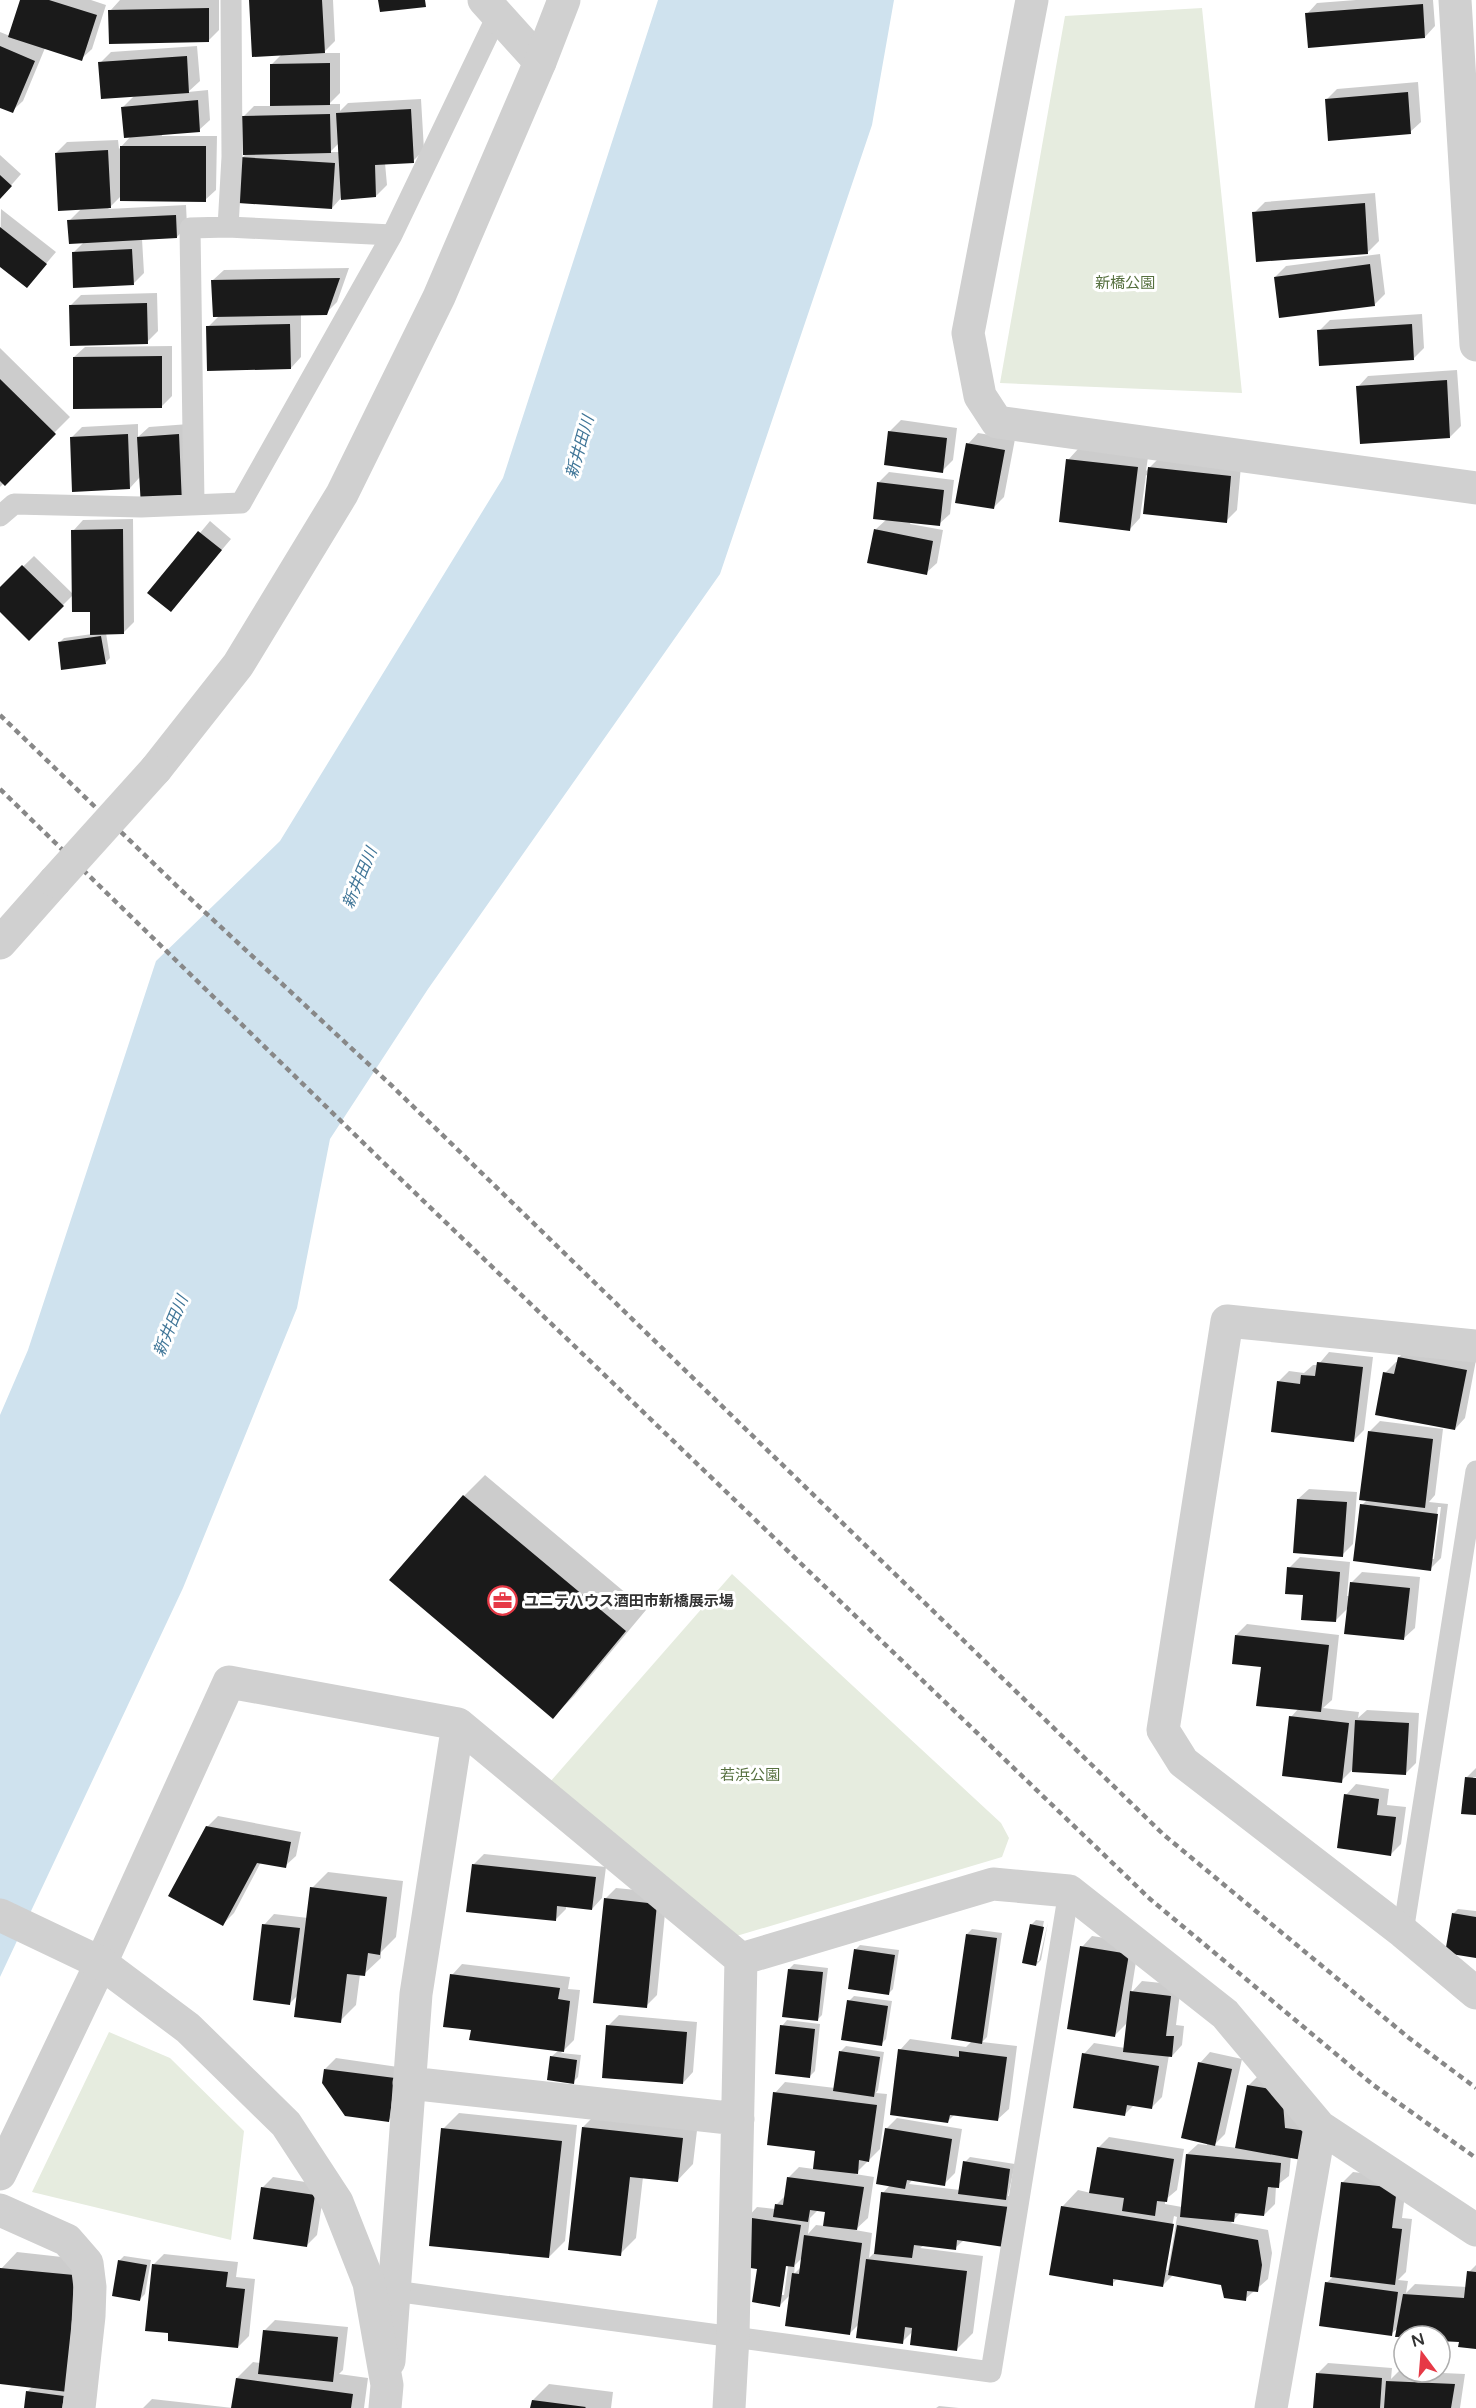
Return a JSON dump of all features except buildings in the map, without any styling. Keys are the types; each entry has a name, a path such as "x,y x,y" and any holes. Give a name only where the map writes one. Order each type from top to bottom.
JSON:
{"street":[{"path":"0,943 156,769 238,665 342,494 439,297 540,62 564,0"},
{"path":"1032,0 968,333 980,396 997,422 1476,488"},
{"path":"491,8 540,62"},
{"path":"1463,19 1476,345"},
{"path":"1476,1346 1227,1321 1163,1730 1183,1762 1404,1932 1476,1992"},
{"path":"0,2174 101,1963 229,1682 458,1724 741,1959"},
{"path":"386,2396 416,1994 458,1724"},
{"path":"741,1959 993,1884 1069,1891 1225,2014 1320,2127 1476,2230"},
{"path":"0,1915 101,1963 188,2028 286,2124 337,2202 369,2283 386,2396"},
{"path":"729,2408 733,2336 741,1959"},
{"path":"409,2084 738,2119"},
{"path":"1271,2408 1320,2127"},
{"path":"0,2210 67,2240 87,2263 90,2287 89,2316 79,2408"}],"lane":[{"path":"228,227 232,157 231,0"},
{"path":"0,516 14,504 141,507 194,503 241,503 392,235 491,8"},
{"path":"194,503 190,228 228,227 392,235"},
{"path":"1404,1932 1476,1471"},
{"path":"394,2291 991,2372 1069,1891"}],"green space":[{"name":"新橋公園","path":"1202,8 1242,393 1000,383 1065,16"},
{"name":"若浜公園","path":"732,1574 1001,1823 1009,1838 1002,1857 733,1937 550,1782"},
{"path":"109,2032 170,2058 244,2131 231,2240 32,2192"}],"water":[{"name":"新井田川","path":"658,0 894,0 872,125 720,574 428,989 330,1139 297,1308 183,1588 0,1977 0,1415 28,1350 156,961 280,841 503,478"}],"railway":[{"path":"0,715 180,889 391,1085 1164,1835 1409,2038 1476,2088"},
{"path":"0,789 384,1163 1150,1899 1372,2084 1476,2158"}],"place":[{"name":"ユニテハウス酒田市新橋展示場","path":"503,1601"}]}
